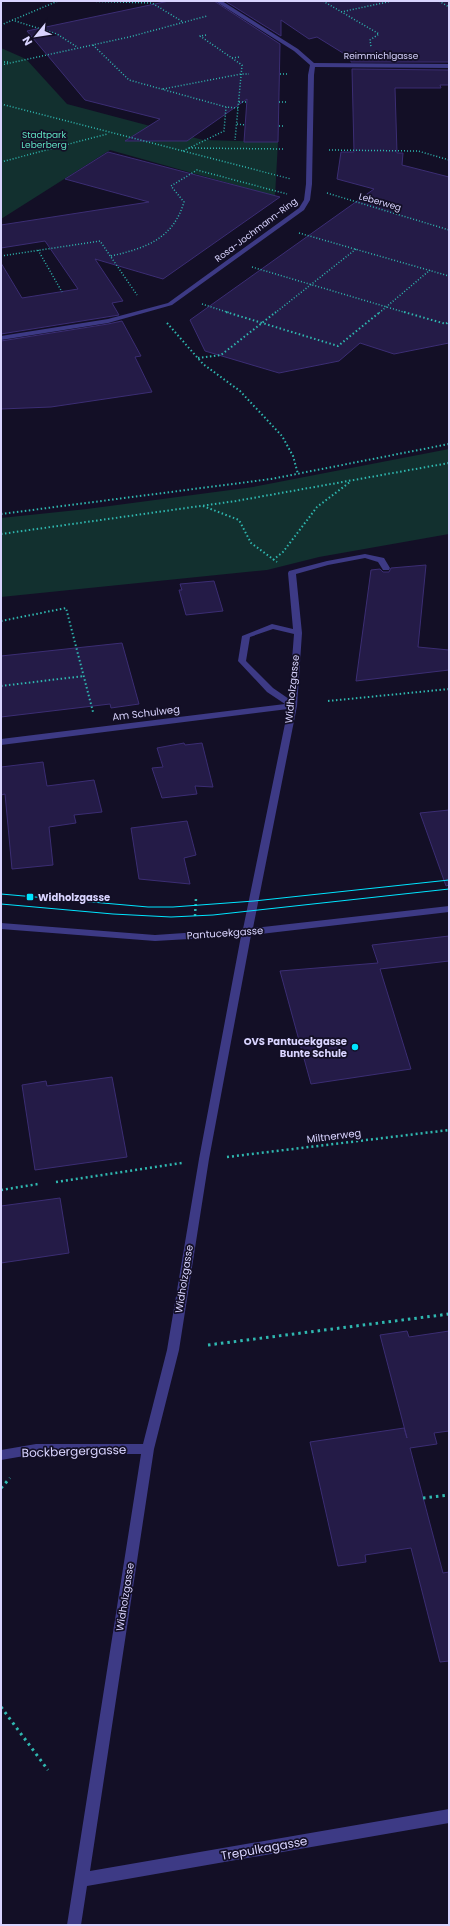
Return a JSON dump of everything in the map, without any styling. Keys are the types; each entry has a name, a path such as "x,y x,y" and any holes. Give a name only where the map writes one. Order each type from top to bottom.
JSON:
{"street":[{"path":"218,1 296,50 313,65"},
{"name":"Reimmichlgasse","path":"313,65 449,66"},
{"name":"Rosa-Jochmann-Ring","path":"1,338 111,320 148,312 170,304 302,209 307,200 309,184 311,75 313,65"},
{"path":"292,573 326,563 365,556 381,560 386,568"},
{"name":"Widholzgasse","path":"74,1925 148,1449 173,1350 204,1159 247,932 293,706 298,633 292,573"},
{"path":"293,706 270,690 242,661 246,636 272,626 298,633"},
{"name":"Am Schulweg","path":"1,742 293,706"},
{"name":"Pantucekgasse","path":"1,926 155,938 247,932 449,909"},
{"name":"Bockbergergasse","path":"1,1455 36,1450 148,1449"},
{"name":"Trepulkagasse","path":"80,1880 449,1816"}],"path":[{"path":"1,25 58,1"},
{"path":"84,1 152,3 183,22"},
{"path":"324,1 379,34 370,40 373,49"},
{"path":"341,12 392,1"},
{"path":"439,1 449,7"},
{"path":"1,65 183,22 230,8"},
{"path":"12,20 57,34 78,48"},
{"path":"206,35 200,36 242,65 235,140"},
{"path":"93,44 129,80 226,107 238,108"},
{"path":"232,58 239,56"},
{"path":"1,62 14,62"},
{"path":"161,89 241,74 249,74"},
{"path":"280,74 287,74"},
{"path":"239,102 247,102"},
{"path":"279,102 286,102"},
{"name":"Leberweg","path":"1,104 309,184 335,196 449,230"},
{"path":"182,151 224,130 226,107"},
{"path":"237,124 245,125"},
{"path":"278,126 284,126"},
{"path":"1,162 108,133"},
{"path":"189,148 284,149"},
{"path":"309,150 418,151 449,160"},
{"path":"111,256 147,246 173,228 183,212 184,202 171,186 197,170 307,200"},
{"path":"298,233 449,276"},
{"path":"1,256 100,241 148,312"},
{"path":"198,358 221,355 356,249"},
{"path":"38,250 62,292"},
{"path":"251,267 446,324 449,321"},
{"path":"201,303 338,346 430,270"},
{"path":"164,320 203,364 240,391 282,436 293,456 298,474"},
{"path":"1,514 272,479 449,444"},
{"path":"1,534 203,506 351,482 449,463"},
{"path":"273,560 283,552 317,507 351,482"},
{"path":"203,506 239,520 251,543 292,573"},
{"path":"1,621 66,608 98,730"},
{"path":"1,686 84,676"},
{"path":"328,701 449,689"},
{"path":"196,898 196,920"},
{"name":"Miltnerweg","path":"220,1158 449,1130"},
{"path":"56,1182 182,1163"},
{"path":"1,1190 38,1184"},
{"path":"208,1345 449,1314"},
{"path":"1,1488 10,1478"},
{"path":"423,1498 449,1495"},
{"path":"1,1707 48,1770"}],"green space":[{"name":"Stadtpark Leberberg","path":"1,48 26,59 67,104 203,140 278,142 275,196 110,150 1,219"},
{"path":"449,449 449,534 319,557 267,570 1,597 1,518 87,509 253,487"}],"building":[{"path":"169,1 214,1 280,44 278,142 244,142 247,99 187,141 125,141 160,119 85,100 27,31"},
{"path":"225,1 449,1 449,62 351,62 351,58 317,37 309,39 281,20 281,36"},
{"path":"352,69 449,70 449,85 440,85 441,88 395,88 397,153 403,153 402,165 449,177 449,343 394,354 360,343 339,361 279,373 205,351 190,320 374,189 337,179 341,152 354,152"},
{"path":"108,152 280,197 163,279 95,259 123,301 112,303 119,315 1,334 1,263 22,298 78,289 45,241 1,248 1,225 149,202 65,179"},
{"path":"122,321 141,356 135,357 152,392 51,407 1,409 1,341"},
{"path":"426,565 418,647 449,650 449,670 356,681 371,570 380,569 383,572 389,572 391,568"},
{"path":"214,581 223,611 186,615 179,590 182,590 180,584"},
{"path":"122,643 139,704 111,708 110,704 1,717 1,656"},
{"path":"184,743 185,745 202,743 213,787 195,786 197,794 162,798 152,768 163,767 157,748"},
{"path":"43,762 47,786 94,780 102,812 74,815 76,823 49,827 53,865 12,869 5,794 1,795 1,767"},
{"path":"449,810 449,885 446,886 420,813"},
{"path":"187,821 196,855 184,858 190,884 139,879 131,828"},
{"path":"449,936 449,961 380,969 411,1069 311,1084 280,971 378,963 372,945"},
{"path":"112,1077 127,1157 35,1170 22,1085 46,1081 47,1086"},
{"path":"60,1198 69,1253 1,1263 1,1206"},
{"path":"407,1331 409,1337 449,1331 449,1431 434,1433 437,1444 410,1448 443,1573 449,1572 449,1661 440,1662 411,1548 365,1555 366,1562 338,1566 310,1442 404,1428 407,1438 380,1335"}],"tram line":[{"path":"1,894 148,907 173,907 254,901 449,880"},
{"path":"1,904 113,914 171,917 213,915 449,889"}],"place":[{"name":"Widholzgasse","path":"30,897"},
{"name":"OVS Pantucekgasse Bunte Schule","path":"355,1047"}]}
